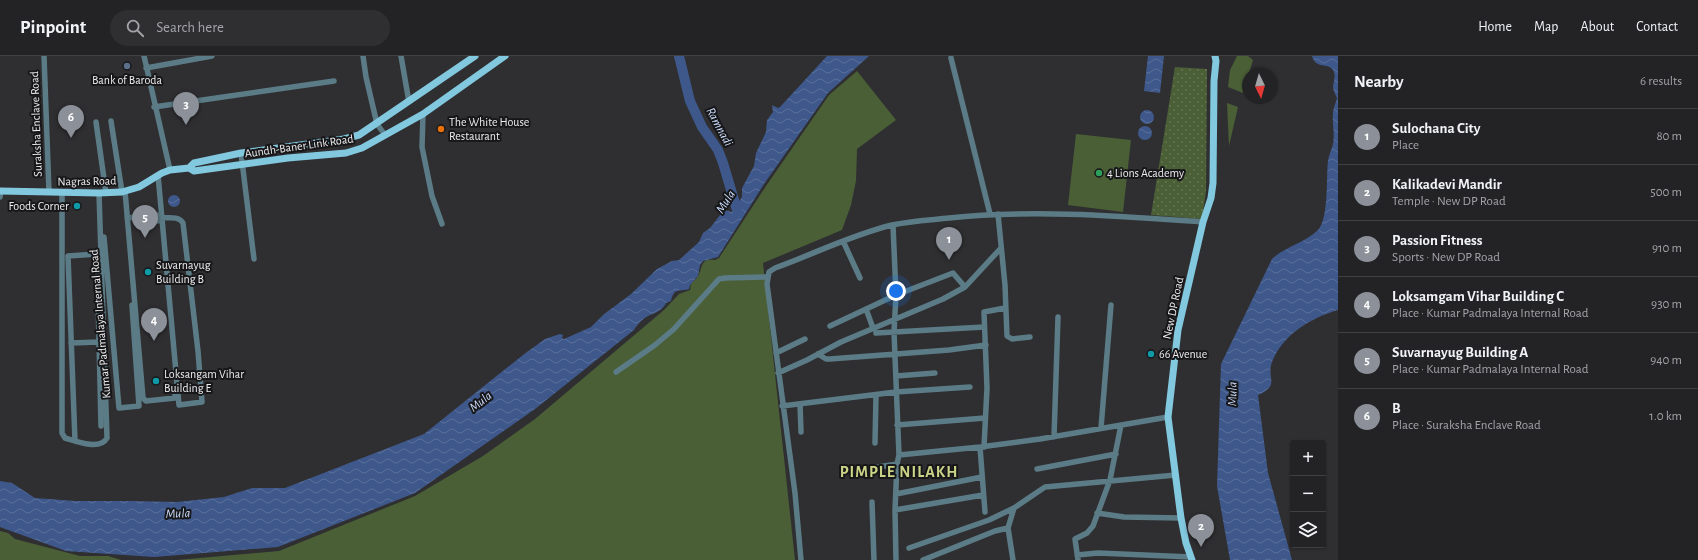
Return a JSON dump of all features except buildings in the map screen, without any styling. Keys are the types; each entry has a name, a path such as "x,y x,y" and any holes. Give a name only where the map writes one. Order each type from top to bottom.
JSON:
{"main road":[{"name":"Aundh-Baner Link Road","path":"188,168 194,163 241,153 344,139 359,135 475,56"},
{"name":"Aundh-Baner Link Road","path":"170,170 188,168 194,171 288,158 346,153 362,148 423,114 505,56"},
{"name":"New DP Road","path":"1191,559 1181,518 1168,417 1178,330 1203,222 1211,198 1213,183 1214,81 1218,58"},
{"name":"Nagras Road","path":"0,193 102,193 123,191 139,187 158,175 170,170"}],"street":[{"name":"Suraksha Enclave Road","path":"44,56 49,192"},
{"path":"144,56 154,107 170,170"},
{"path":"146,68 212,56"},
{"path":"363,56 366,77 377,124 386,135"},
{"path":"401,56 409,102"},
{"path":"951,58 990,214"},
{"path":"154,107 334,81"},
{"path":"423,114 422,147 432,196 442,224"},
{"path":"111,121 127,218 143,398 146,401 175,398 157,215 127,218"},
{"path":"62,192 62,433 65,438 89,445 104,442 107,438 102,193 96,122"},
{"path":"241,153 254,259"},
{"path":"158,175 161,218 180,405 202,402 198,351 183,223 177,218 161,218"},
{"name":"Kumar Padmalaya Internal Road","path":"102,193 118,408 139,406 123,191"},
{"path":"801,560 795,493 782,406 767,277 769,272 775,268 843,241 893,225 990,214 1097,216 1203,222"},
{"path":"998,214 1008,338 1030,337"},
{"path":"893,225 896,295 894,332 899,455 897,464 895,510 896,560"},
{"path":"843,241 860,278"},
{"path":"778,373 841,342 875,330 895,318 943,299 965,287 1001,248"},
{"path":"75,441 68,256 97,254 101,426"},
{"path":"830,326 896,295 953,273 965,287"},
{"path":"616,372 655,345 674,329 719,279 767,277"},
{"path":"1101,428 1111,305"},
{"path":"985,512 982,477 982,447 987,388 984,312 1005,308"},
{"path":"866,309 875,330"},
{"path":"1054,437 1058,317"},
{"path":"875,330 894,332 984,327"},
{"path":"776,353 805,339"},
{"path":"71,343 99,342"},
{"path":"818,354 830,360 986,345"},
{"path":"896,376 935,373"},
{"path":"782,406 896,392 970,387"},
{"path":"875,443 876,395"},
{"path":"800,404 801,432"},
{"path":"899,455 982,447 1054,437 1121,425 1135,420 1168,417"},
{"path":"898,425 985,418"},
{"path":"1121,425 1110,480 1093,526 1087,533 1074,539 1077,557 1098,553 1191,559"},
{"path":"1037,469 1116,454"},
{"path":"872,468 897,464"},
{"path":"910,548 989,520 1014,508 1045,487 1176,474"},
{"path":"896,494 982,477"},
{"path":"895,510 984,495"},
{"path":"872,502 874,560"},
{"path":"1013,560 1008,528 1014,508"},
{"path":"1097,513 1124,517 1181,518"},
{"path":"923,560 995,531 1008,528"},
{"path":"1098,553 1098,560"}],"green space":[{"path":"1237,56 1248,56 1253,60 1251,68 1242,68 1242,93 1228,87 1230,70"},
{"path":"1175,67 1207,69 1206,191 1202,219 1151,215"},
{"path":"857,71 896,120 857,149 856,181 851,205 842,230 763,263 795,560 177,560 279,551 415,496 483,456 535,419 664,310 679,294 690,290 691,284 697,278 703,263 707,260 715,260 719,258 766,186 829,95"},
{"path":"1227,103 1238,107 1229,146"},
{"name":"4 Lions Academy","path":"1076,134 1131,140 1123,212 1068,205"},
{"path":"0,531 8,533 15,539 80,556 108,556 121,560 0,560"}],"water":[{"name":"Mula","path":"827,56 869,56 828,93 764,184 718,257 703,261 700,265 698,276 690,285 689,289 676,292 671,301 666,303 663,308 644,319 634,330 535,409 415,493 278,547 154,557 66,551 0,527 0,481 12,483 35,498 75,501 177,502 224,497 252,488 285,488 424,434 545,339 560,334 563,335 562,338 564,339 591,327 603,315 631,294 657,269 672,261 679,260 699,242 703,233 710,228 724,210 732,212 742,197 742,188 754,166 756,153 766,132 767,120 773,112 772,105 778,108 780,107"},
{"path":"1148,56 1164,56 1160,93 1144,91"},
{"name":"Mula","path":"1312,56 1338,56 1338,310 1328,313 1299,328 1283,343 1272,362 1271,384 1269,388 1258,395 1268,473 1292,560 1230,560 1217,486 1221,364 1272,259 1313,234 1322,224 1326,197 1328,161 1334,140 1333,111 1337,98 1333,88 1335,76 1333,70 1328,66 1316,63"},
{"path":"1147,110 1152,112 1154,117 1152,122 1147,124 1142,122 1140,117 1142,112"},
{"path":"1145,126 1150,128 1152,133 1150,138 1145,140 1140,138 1138,133 1140,128"},
{"path":"172,195 176,195 180,201 176,207 172,207 168,203 168,199"}],"waterway":[{"name":"Ramnadi","path":"679,56 690,101 702,127 718,150 737,210"}],"place":[{"name":"Bank of Baroda","path":"127,66"},
{"name":"Passion Fitness","path":"186,125"},
{"name":"The White House Restaurant","path":"441,129"},
{"name":"B","path":"71,138"},
{"name":"4 Lions Academy","path":"1099,173"},
{"name":"Foods Corner","path":"77,206"},
{"name":"Suvarnayug Building A","path":"145,238"},
{"name":"Sulochana City","path":"949,260"},
{"name":"Suvarnayug Building B","path":"148,272"},
{"name":"Loksamgam Vihar Building C","path":"154,341"},
{"name":"66 Avenue","path":"1151,354"},
{"name":"Loksangam Vihar Building E","path":"156,381"},
{"name":"Kalikadevi Mandir","path":"1201,547"}],"district":[{"name":"PIMPLE NILAKH","path":"899,472"}]}
